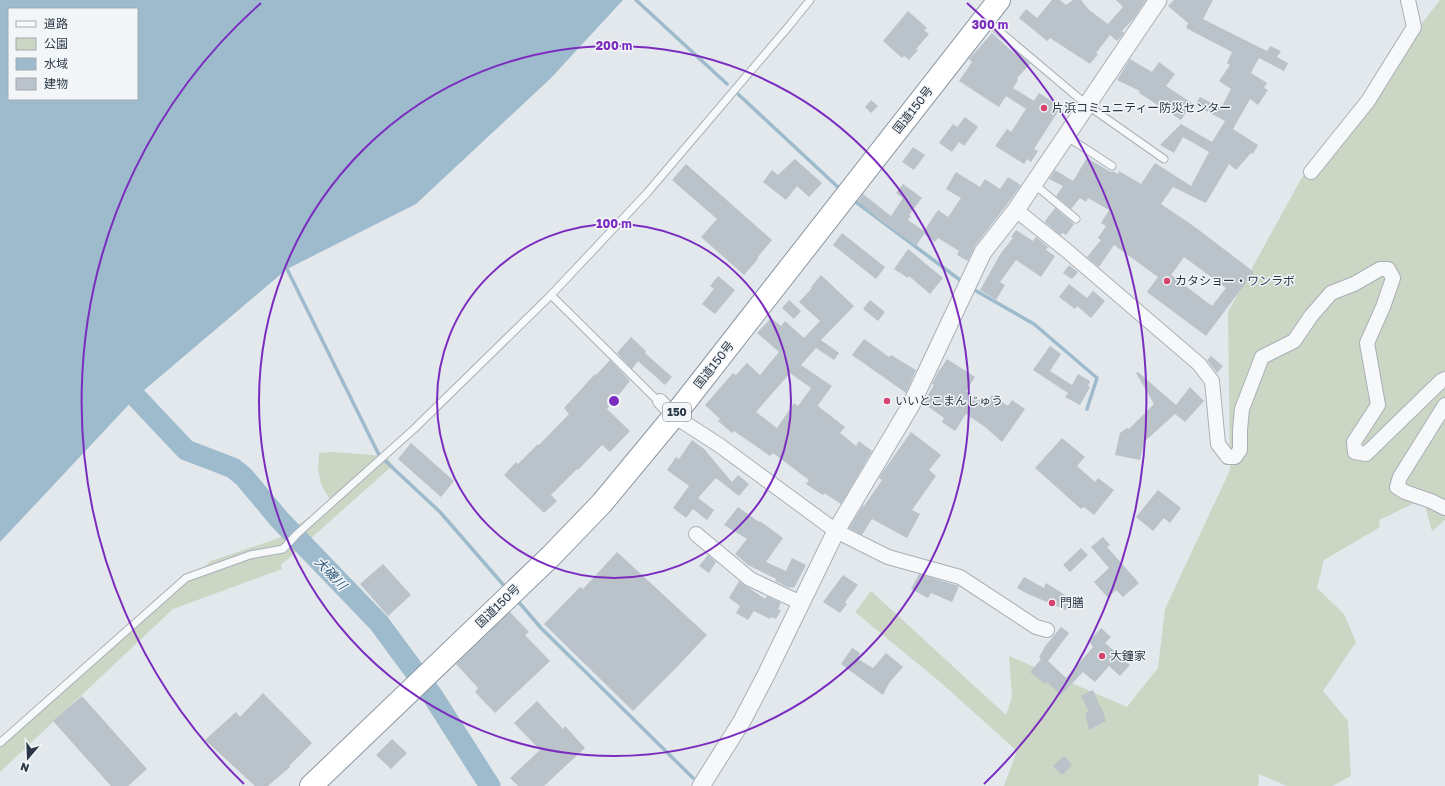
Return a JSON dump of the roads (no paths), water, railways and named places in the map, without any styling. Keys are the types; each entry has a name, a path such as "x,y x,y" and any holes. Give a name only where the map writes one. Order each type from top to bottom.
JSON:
{"highway":[{"name":"国道150号","path":"311,786 551,556 602,503 665,406 985,19 999,0"}],"street":[{"path":"701,786 742,721 836,531 911,405 983,252 1016,210 1158,0"},
{"path":"1311,172 1368,100 1414,28 1408,0"},
{"path":"1016,210 1066,250 1198,364 1212,381 1218,444 1228,457 1235,458 1240,450 1242,409 1262,357 1294,341 1311,316 1332,293 1354,284 1380,269 1388,269 1392,278 1383,307 1367,343 1378,405 1354,442 1355,452 1366,454 1440,381 1445,379"},
{"path":"1445,405 1400,477 1397,487 1405,492 1431,501 1445,508"},
{"path":"665,406 836,531 888,557 960,577 1036,627 1048,630"},
{"path":"696,534 750,579 801,604"}],"lane":[{"path":"0,743 186,578 250,555 283,549 297,534 414,429 551,295 646,193 790,26 810,0"},
{"path":"985,19 1087,105 1164,158"},
{"path":"1066,136 1112,166"},
{"path":"1034,184 1076,219"},
{"path":"551,295 665,406"}],"water":[{"path":"0,0 623,0 551,78 416,204 287,269 136,397 0,542"}],"waterway":[{"path":"636,0 727,84"},
{"path":"738,94 841,190"},
{"path":"852,199 964,283"},
{"path":"287,269 379,455 440,512 507,589"},
{"path":"971,288 1034,324 1097,378 1087,409"},
{"name":"大磯川","path":"136,397 186,450 233,468 244,477 279,519 379,623 432,695 490,786"},
{"path":"517,600 541,628 693,778"}],"place":[{"name":"片浜コミュニティー防災センター","path":"1044,108"},
{"name":"カタショー・ワンラボ","path":"1167,281"},
{"name":"いいとこまんじゅう","path":"887,401"},
{"name":"門膳","path":"1052,603"},
{"name":"大鐘家","path":"1102,656"}]}
